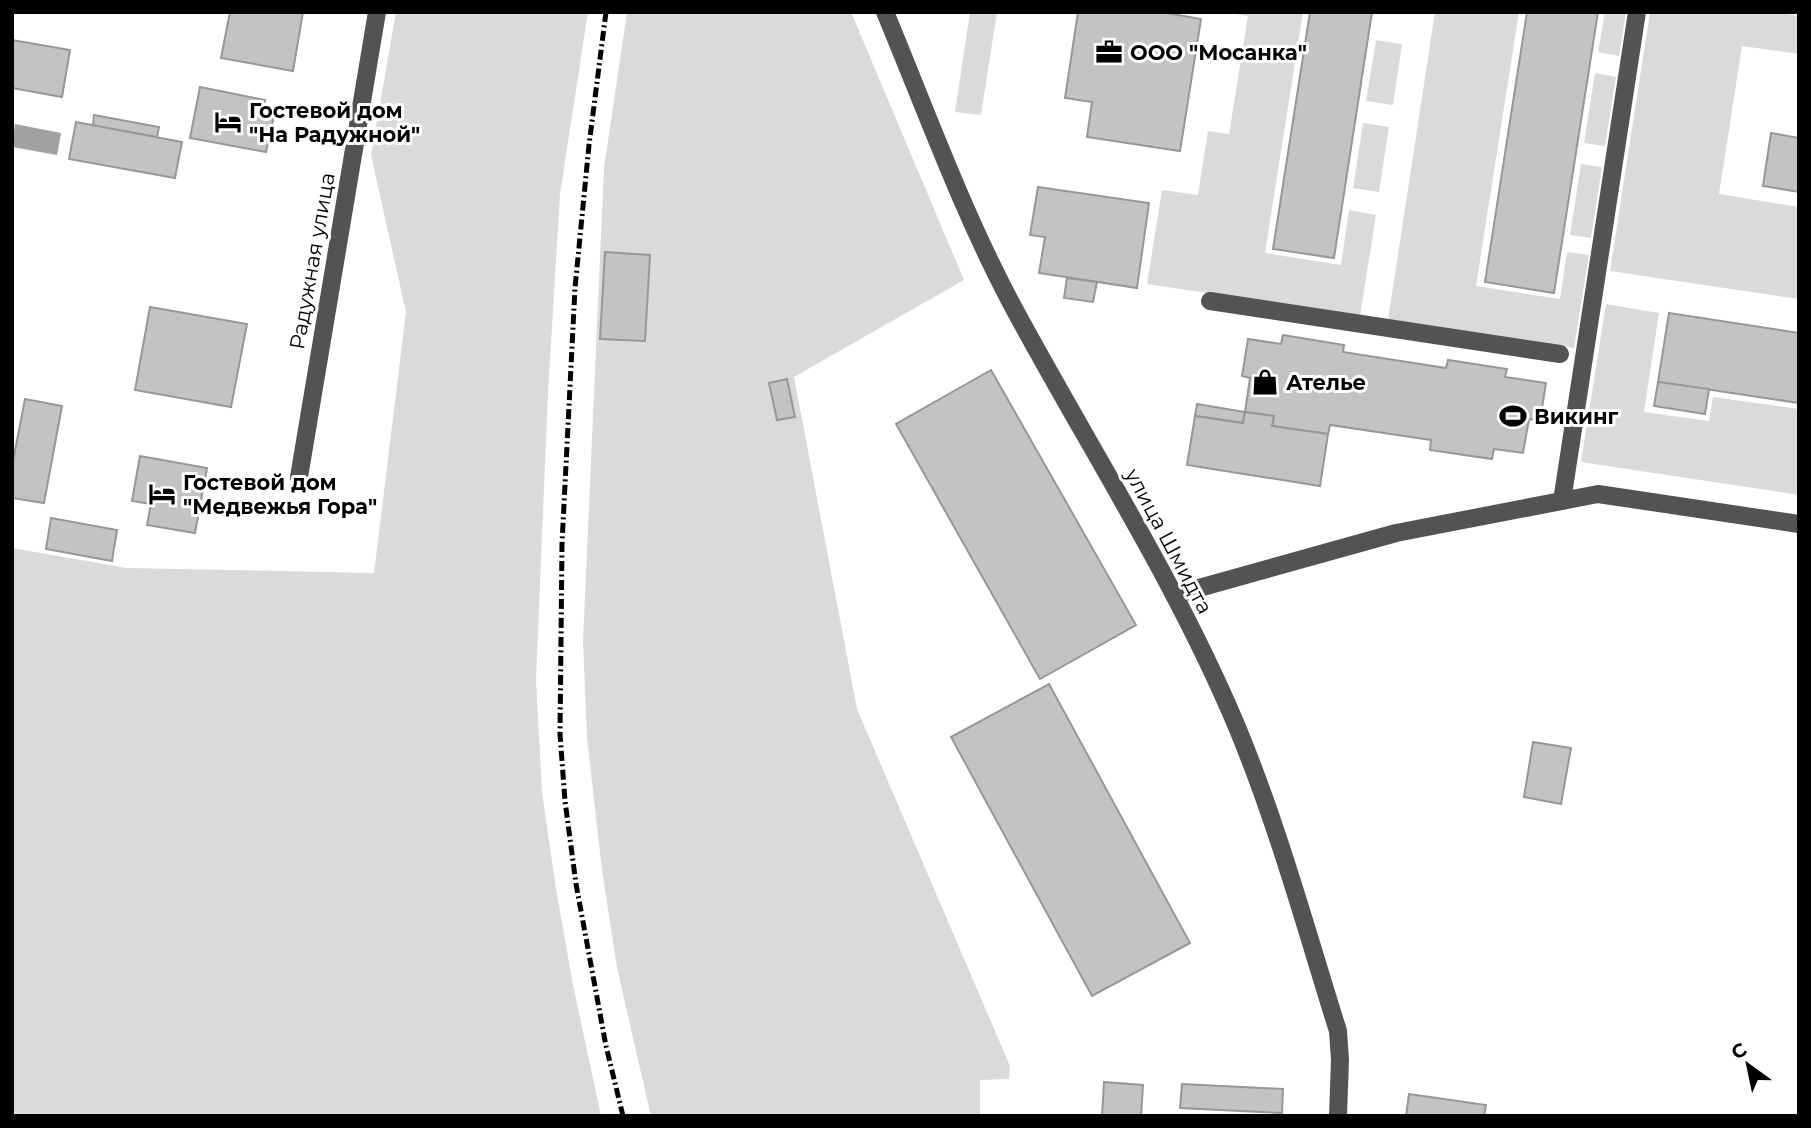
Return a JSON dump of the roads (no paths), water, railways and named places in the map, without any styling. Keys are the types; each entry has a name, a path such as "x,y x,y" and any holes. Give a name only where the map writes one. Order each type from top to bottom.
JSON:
{"street":[{"name":"Радужная улица","path":"299,477 377,12"},
{"name":"улица Шмидта","path":"885,12 981,241 1009,299 1174,595 1236,726 1284,856 1338,1031 1338,1116"},
{"path":"1562,501 1637,12"},
{"path":"1210,301 1560,354"},
{"path":"1174,595 1395,533 1598,494 1799,524"}],"railway":[{"path":"606,12 575,288 562,544 560,734 565,801 576,884 606,1046 623,1116"}],"place":[{"name":"ООО \"Мосанка\"","path":"1109,52"},
{"name":"Гостевой дом \"На Радужной\"","path":"228,122"},
{"name":"Ателье","path":"1265,382"},
{"name":"Викинг","path":"1513,416"},
{"name":"Гостевой дом \"Медвежья Гора\"","path":"162,494"}]}
